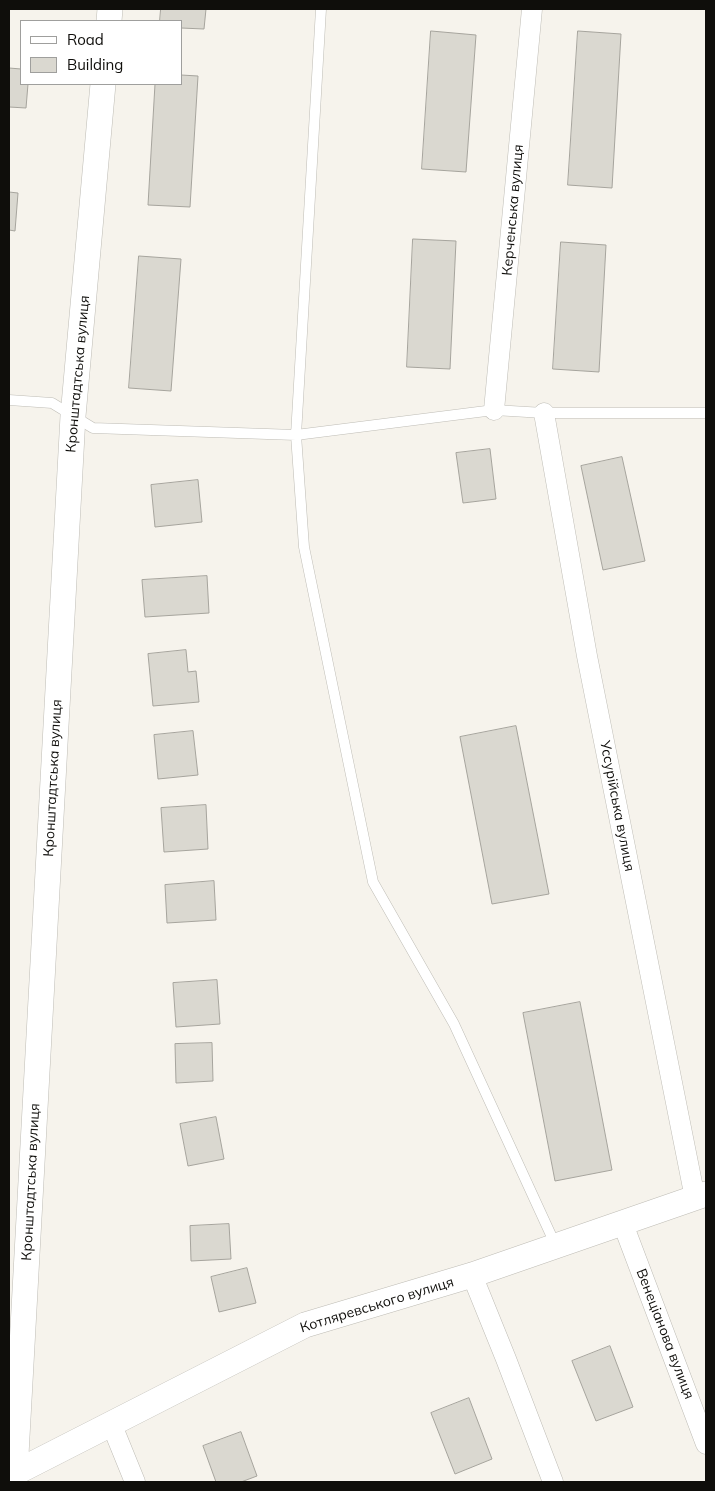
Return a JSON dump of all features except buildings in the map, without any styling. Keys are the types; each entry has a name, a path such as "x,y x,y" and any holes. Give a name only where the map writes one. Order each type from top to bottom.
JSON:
{"street":[{"name":"Керченська вулиця","path":"494,410 532,9"},
{"name":"Кронштадтська вулиця","path":"12,1475 73,416 103,85"},
{"name":"Уссурійська вулиця","path":"544,413 587,656 701,1196"},
{"name":"Котляревського вулиця","path":"12,1475 305,1325 472,1276 701,1196"},
{"name":"Венеціанова вулиця","path":"623,1224 706,1444"},
{"path":"472,1276 553,1482"},
{"path":"111,1423 135,1482"}],"lane":[{"path":"321,9 296,435 304,547 373,882 454,1024 557,1247"},
{"path":"9,400 52,403 93,428 296,435 494,410 544,413 706,413"}]}
